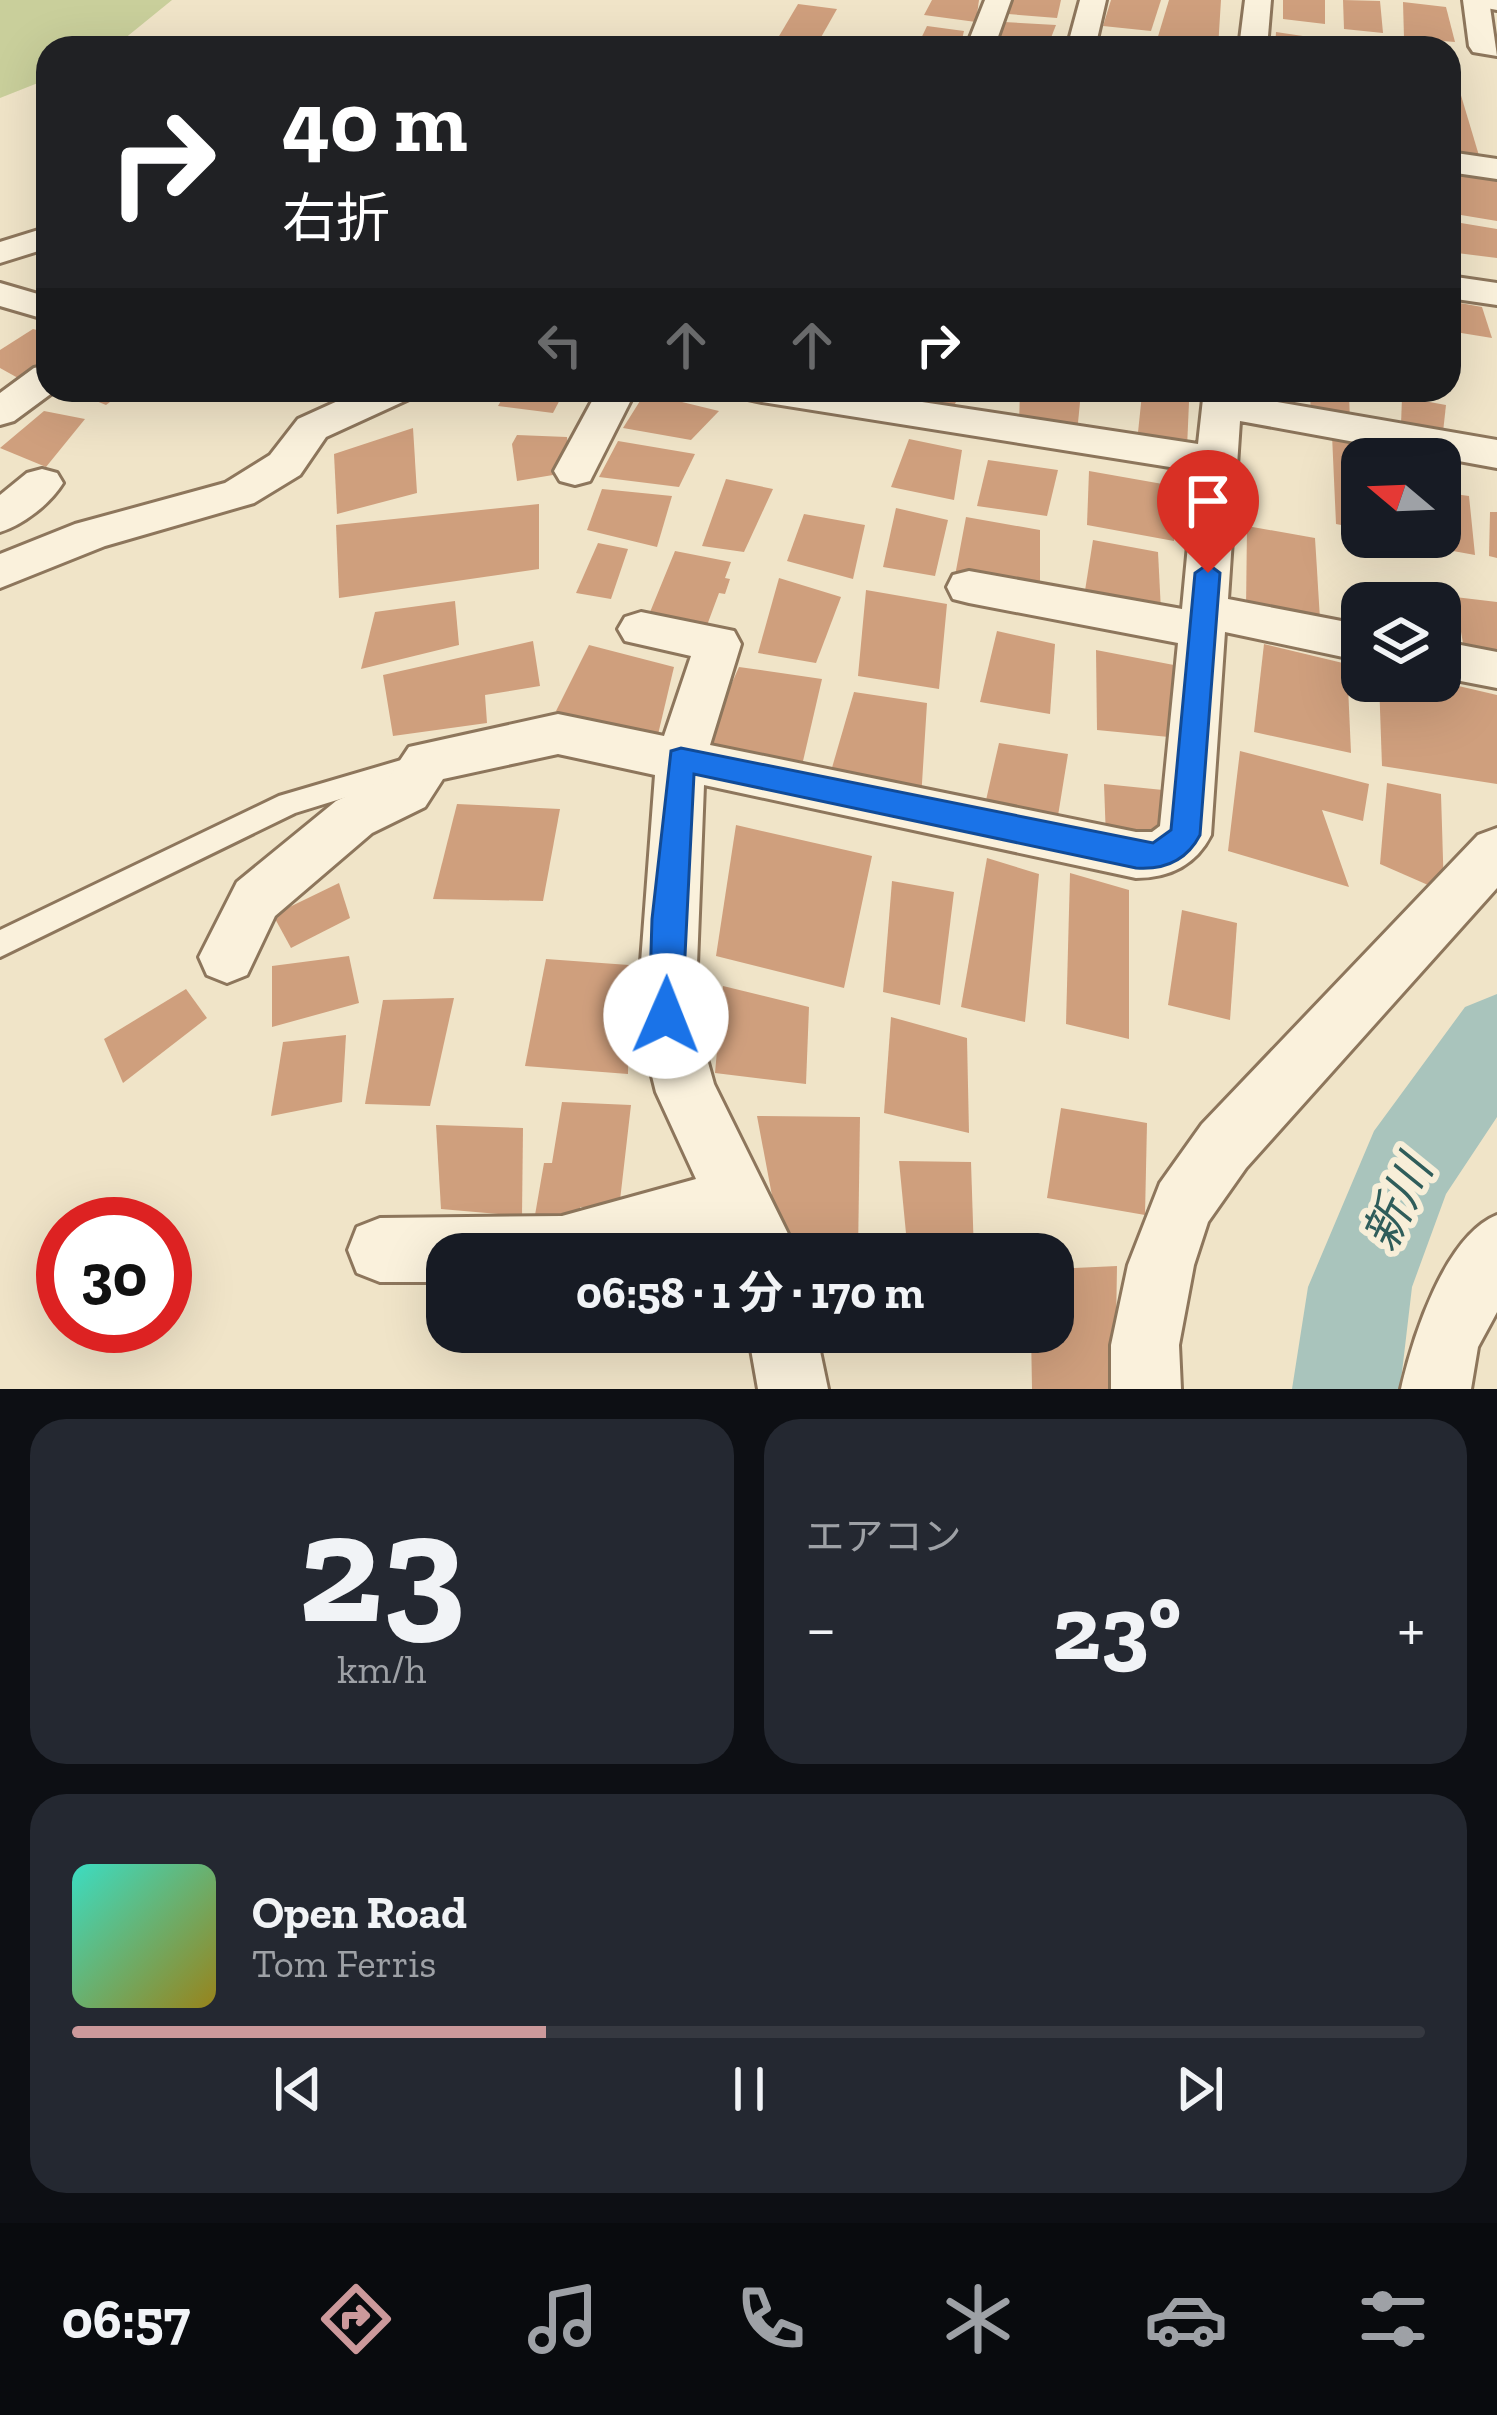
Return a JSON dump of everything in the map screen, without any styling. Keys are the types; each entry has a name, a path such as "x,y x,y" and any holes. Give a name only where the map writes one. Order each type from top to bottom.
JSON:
{"street":[{"path":"984,36 998,0"},
{"path":"1084,36 1093,0"},
{"path":"1254,36 1258,0"},
{"path":"1476,0 1483,46 1497,47"},
{"path":"1461,164 1497,169"},
{"path":"0,254 36,240"},
{"path":"1461,291 1496,304"},
{"path":"0,293 36,305"},
{"path":"0,412 36,386"},
{"path":"0,572 90,535 251,488 285,465 312,428 369,402"},
{"path":"575,471 611,402"},
{"path":"840,402 1217,460"},
{"path":"227,957 256,899 354,817 406,792 428,762 558,734 1153,856 1172,849 1185,835 1222,402"},
{"path":"1242,402 1497,454"},
{"path":"0,517 42,483"},
{"path":"969,587 1341,640"},
{"path":"380,1250 562,1248 753,1227 686,1092 666,1016 668,919 681,760 718,644 641,629"},
{"path":"1461,663 1497,670"},
{"path":"1146,1389 1145,1345 1161,1265 1182,1205 1224,1146 1497,851"},
{"path":"1436,1389 1446,1339 1495,1254"},
{"path":"786,1353 794,1389"}],"lane":[{"path":"0,944 288,804 428,762"}],"green space":[{"path":"0,0 172,0 128,36 36,36 36,84 0,98"}],"building":[{"path":"932,0 979,0 976,22 924,15"},
{"path":"1013,0 1061,0 1057,18 1008,14"},
{"path":"1111,0 1161,0 1151,31 1103,26"},
{"path":"1169,0 1221,0 1219,36 1158,36"},
{"path":"1283,0 1325,0 1325,24 1283,19"},
{"path":"1343,0 1380,1 1383,33 1344,29"},
{"path":"1403,2 1446,7 1453,36 1404,36"},
{"path":"798,4 837,9 822,36 779,36"},
{"path":"1004,22 1056,25 1052,36 999,36"},
{"path":"927,26 964,31 963,36 922,36"},
{"path":"1461,95 1480,159 1461,157"},
{"path":"1461,174 1497,180 1497,221 1461,215"},
{"path":"1461,223 1497,229 1497,258 1461,254"},
{"path":"1461,303 1482,307 1492,338 1461,333"},
{"path":"36,330 36,367 18,378 0,368 0,350"},
{"path":"500,402 559,402 553,413 498,406"},
{"path":"639,402 682,402 719,411 691,440 623,428"},
{"path":"887,402 956,402 952,411"},
{"path":"1020,402 1080,402 1077,433 1019,424"},
{"path":"1141,402 1189,402 1187,448 1137,442"},
{"path":"1310,402 1349,402 1350,425 1311,420"},
{"path":"1402,402 1446,405 1443,432 1401,425"},
{"path":"44,411 85,419 46,467 0,448"},
{"path":"413,428 417,493 337,514 334,454"},
{"path":"517,435 567,437 571,472 517,481 512,444"},
{"path":"1332,435 1343,438 1341,525 1336,524"},
{"path":"909,439 962,450 954,500 891,487"},
{"path":"618,441 695,454 679,487 599,477"},
{"path":"988,460 1058,470 1047,516 977,506"},
{"path":"1089,471 1174,486 1174,541 1087,525"},
{"path":"726,479 773,489 744,552 702,546"},
{"path":"602,489 672,496 657,547 587,530"},
{"path":"1461,495 1469,496 1475,555 1461,552"},
{"path":"539,504 539,569 339,598 336,525"},
{"path":"896,508 948,520 935,576 883,567"},
{"path":"1490,512 1497,512 1497,558 1489,556"},
{"path":"804,514 865,525 853,579 787,561"},
{"path":"966,517 1040,530 1040,595 954,581"},
{"path":"1247,526 1315,538 1320,619 1246,610"},
{"path":"1093,540 1158,552 1161,611 1084,597"},
{"path":"598,543 628,549 611,599 576,593"},
{"path":"675,551 731,562 725,594 719,593 706,628 648,617"},
{"path":"779,578 841,597 816,663 758,653"},
{"path":"866,590 947,604 939,689 858,676"},
{"path":"1461,598 1497,602 1497,663 1465,655"},
{"path":"455,601 459,645 361,669 375,612"},
{"path":"997,631 1055,644 1050,714 980,702"},
{"path":"533,641 540,686 485,695 487,723 393,736 383,675"},
{"path":"1264,644 1341,663 1341,702 1349,702 1351,753 1254,732"},
{"path":"589,645 674,667 656,743 556,711"},
{"path":"1096,650 1179,666 1169,737 1097,730"},
{"path":"739,667 822,679 800,774 702,750"},
{"path":"1461,687 1497,695 1497,784 1382,766 1380,702 1461,702"},
{"path":"854,692 927,703 921,799 829,778"},
{"path":"999,743 1068,754 1056,828 984,809"},
{"path":"1240,751 1369,784 1363,821 1322,810 1349,887 1228,851"},
{"path":"1387,783 1441,794 1444,892 1380,864"},
{"path":"1104,784 1163,790 1163,846 1106,839"},
{"path":"457,804 560,809 543,901 433,899"},
{"path":"736,825 872,856 844,988 716,956"},
{"path":"987,858 1039,874 1025,1022 961,1007"},
{"path":"1070,873 1129,890 1129,1039 1066,1024"},
{"path":"892,881 954,892 940,1005 883,992"},
{"path":"339,883 350,918 291,948 273,915"},
{"path":"1182,910 1237,923 1230,1020 1168,1005"},
{"path":"349,956 359,1003 272,1027 272,966"},
{"path":"546,959 629,965 628,1074 525,1066"},
{"path":"723,986 809,1007 806,1084 715,1073"},
{"path":"186,989 207,1018 123,1083 104,1039"},
{"path":"454,998 430,1106 365,1104 383,1000"},
{"path":"891,1017 967,1038 969,1133 884,1113"},
{"path":"346,1035 342,1102 271,1116 283,1042"},
{"path":"562,1102 631,1105 619,1209 580,1207 580,1218 535,1215 544,1163 552,1163"},
{"path":"1061,1108 1147,1123 1145,1215 1047,1198"},
{"path":"757,1116 860,1117 858,1233 779,1233"},
{"path":"436,1125 523,1128 522,1216 441,1209"},
{"path":"899,1161 971,1162 973,1233 906,1233"},
{"path":"1117,1266 1115,1389 1032,1389 1031,1353 1074,1353 1074,1268"}],"waterway":[{"name":"新川","path":"1346,1389 1360,1287 1408,1165 1497,1038"}],"route":[{"path":"666,1016 668,919 681,760 1136,855 1153,856 1172,849 1185,835 1208,573"}]}
